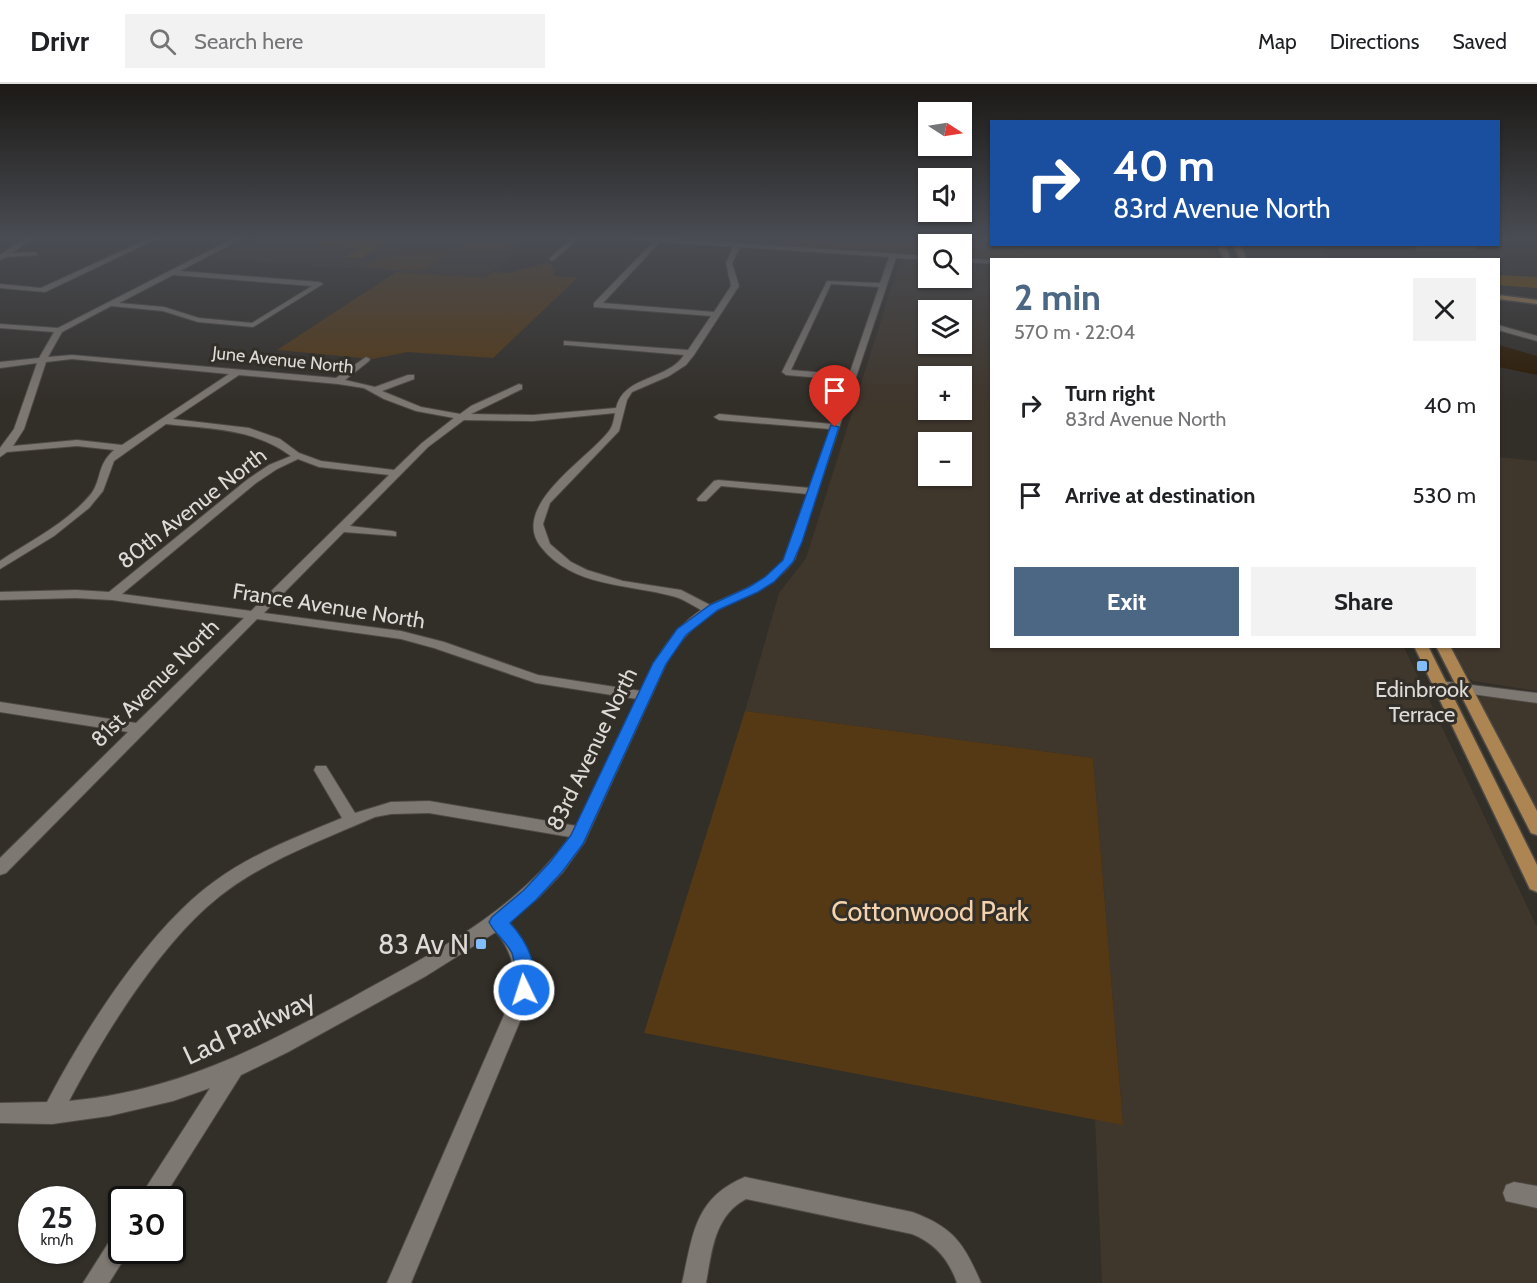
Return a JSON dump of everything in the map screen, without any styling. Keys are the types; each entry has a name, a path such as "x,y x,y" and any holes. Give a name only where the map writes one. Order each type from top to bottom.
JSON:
{"main road":[{"path":"1500,299 1537,304"},
{"path":"1422,648 1537,884"},
{"path":"1444,648 1537,828"}],"street":[{"path":"3,452 19,429 52,339 59,330 131,293"},
{"path":"109,304 164,309 208,321 253,325 305,293"},
{"path":"608,293 597,305 716,314"},
{"path":"710,610 677,593 601,579 567,564 554,555 540,535 538,524 545,502 554,486 614,431 618,424 621,401 629,390 675,369 691,353 730,293"},
{"path":"824,293 786,372 851,378"},
{"name":"83rd Avenue North","path":"498,922 530,895 550,874 581,833 669,647 681,632 710,610 753,590 770,579 788,562 879,293"},
{"path":"0,326 59,330"},
{"path":"1500,328 1537,339"},
{"path":"567,343 691,353"},
{"name":"June Avenue North","path":"0,365 44,359 86,358 338,381 376,390 394,400 419,409 461,417 533,418 620,410"},
{"path":"338,381 366,359"},
{"path":"0,566 86,505 100,489 104,467 123,448 237,372"},
{"path":"376,390 411,378"},
{"name":"81st Avenue North","path":"0,868 434,436 488,400 519,387"},
{"path":"719,417 835,427"},
{"path":"164,421 249,431 277,441 298,456 330,466 396,473"},
{"path":"3,452 77,443 123,448"},
{"name":"80th Avenue North","path":"112,596 252,481 273,467 298,456"},
{"path":"702,499 718,483 814,491"},
{"path":"340,528 392,534"},
{"name":"France Avenue North","path":"0,596 76,594 112,596 401,635 439,645 536,678 646,696"},
{"path":"1440,686 1537,698"},
{"path":"0,706 140,729"},
{"path":"321,770 352,821"},
{"path":"52,1114 72,1072 97,1032 175,928 197,904 223,884 251,867 372,812 410,806 581,833"},
{"path":"399,1283 524,990 525,971 521,953 512,937 498,922"},
{"name":"Lad Parkway","path":"0,1113 52,1114 94,1109 146,1099 199,1083 234,1069 298,1037 465,945 498,922"},
{"path":"158,1186 234,1069"},
{"path":"694,1283 710,1219 718,1204 730,1194 744,1188 901,1220 928,1228 942,1237 955,1251 969,1283"},
{"path":"1514,1193 1537,1197"},
{"path":"95,1283 108,1263"}],"shaded area":[{"path":"890,293 990,293 990,648 1404,648 1537,927 1537,1283 1102,1283 1095,1119 1123,1124 1093,758 745,711 779,593 806,558"},
{"path":"1500,345 1537,356 1537,375 1500,367"},
{"path":"1500,457 1537,461 1537,691 1473,681 1468,677 1453,648 1500,648"},
{"path":"1487,696 1537,702 1537,810 1477,704 1477,698"}],"green space":[{"path":"364,293 561,293 493,358 408,352 372,359 277,350"},
{"name":"Cottonwood Park","path":"745,711 1093,758 1123,1125 644,1033"}],"place":[{"name":"Edinbrook Terrace","path":"1422,666"},
{"name":"83 Av N","path":"481,944"}],"route":[{"path":"524,990 525,971 521,953 512,937 498,922 530,895 578,839 660,663 681,632 714,608 753,590 770,579 788,562 835,427"}]}
